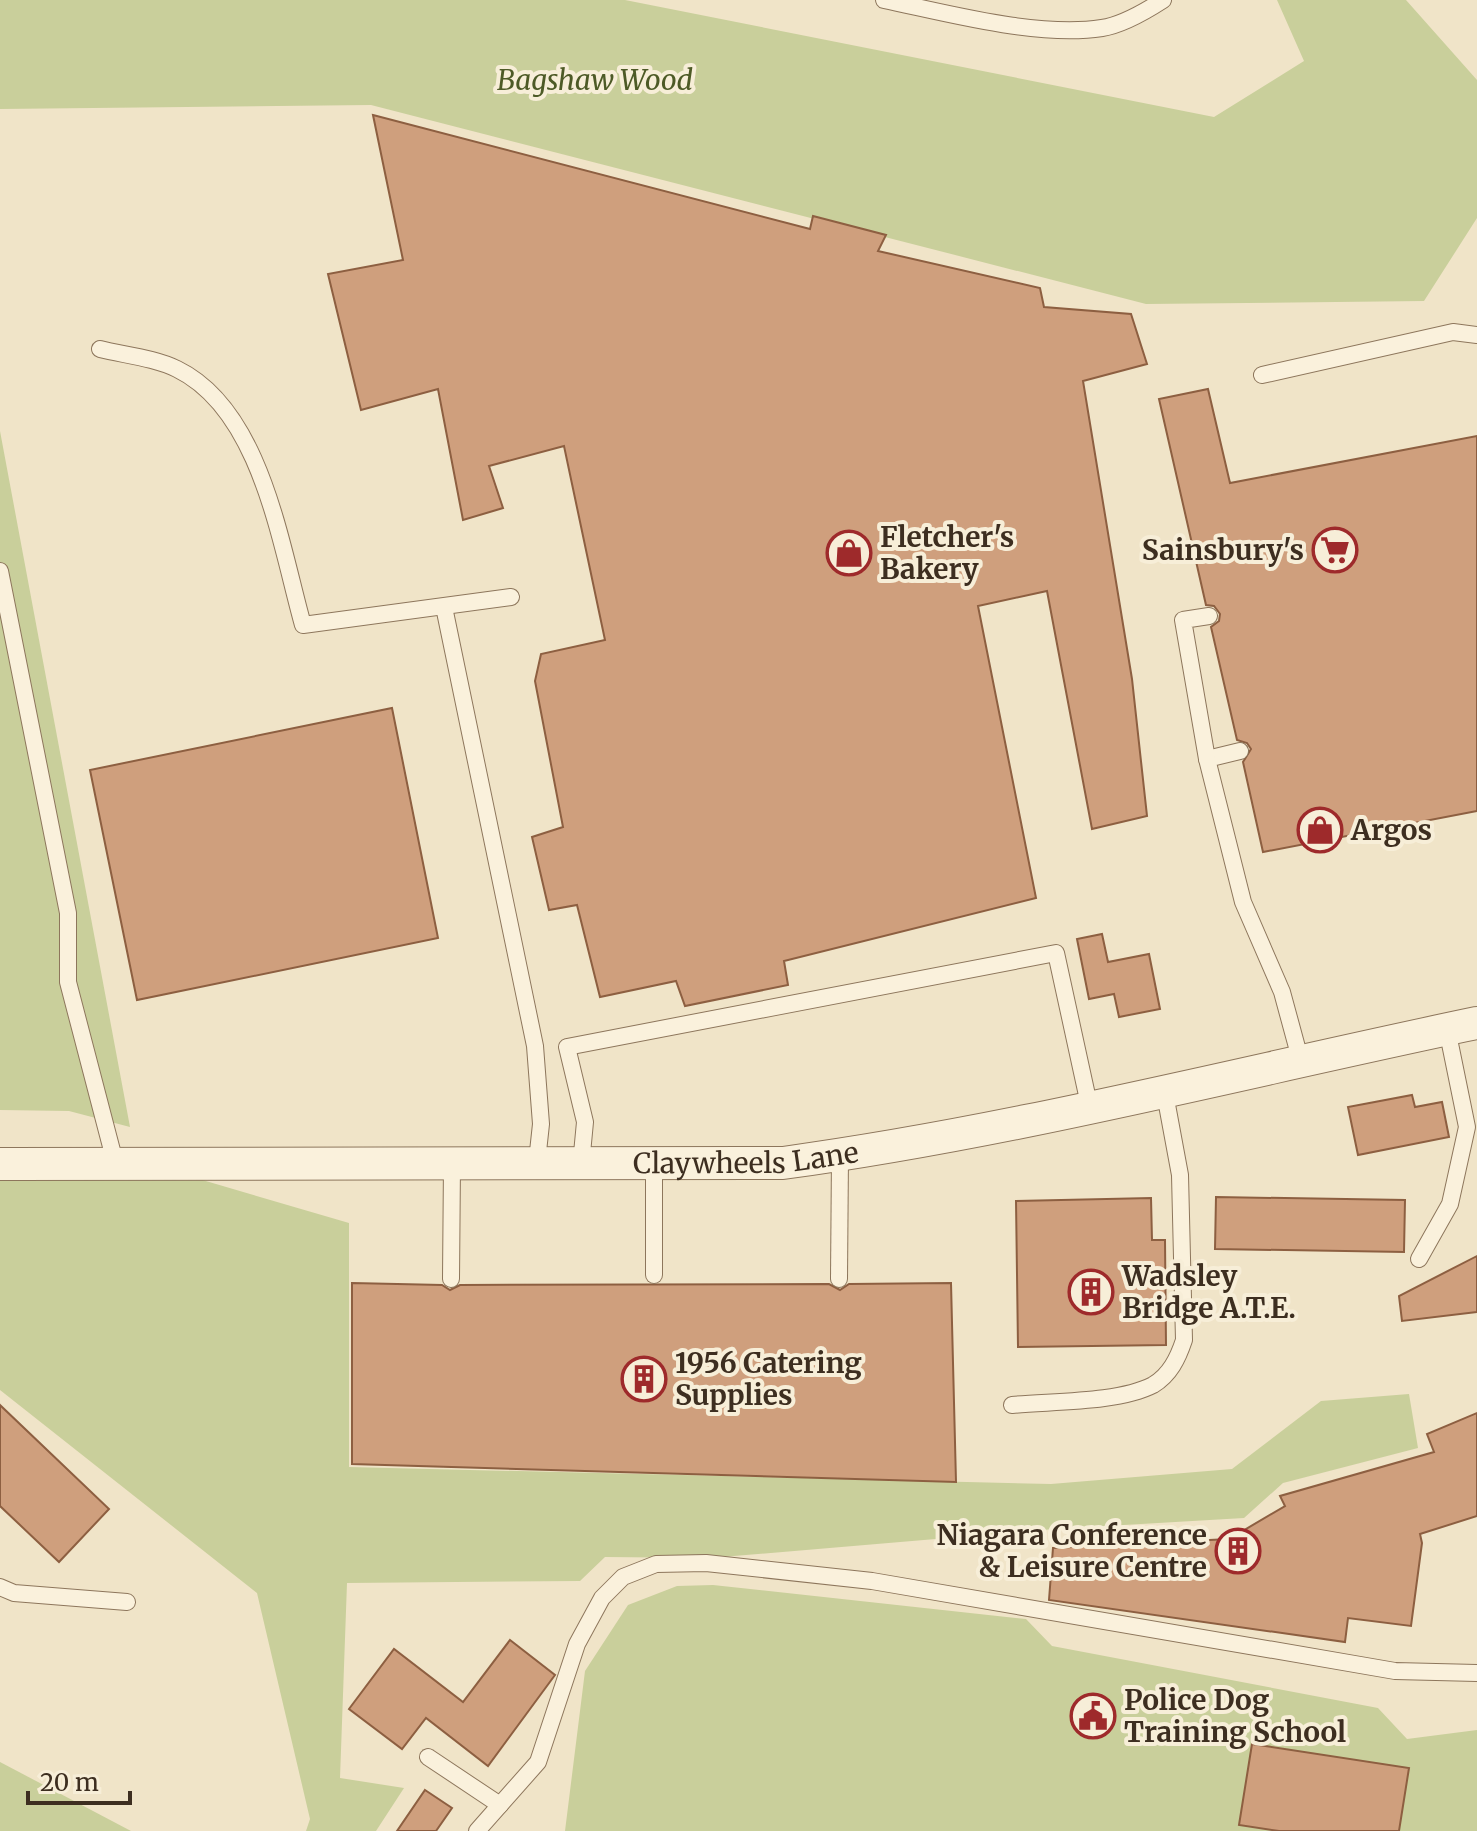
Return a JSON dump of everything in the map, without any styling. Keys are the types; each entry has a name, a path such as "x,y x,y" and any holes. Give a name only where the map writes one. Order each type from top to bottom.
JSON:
{"street":[{"name":"Claywheels Lane","path":"0,1164 783,1163 1165,1094 1462,1026"}],"lane":[{"path":"884,0 994,22 1064,29 1104,28 1163,0"},
{"path":"1262,375 1453,332 1477,335"},
{"path":"100,349 176,368 213,392 238,428 266,492 303,625 511,597"},
{"path":"0,571 68,913 68,982 115,1162"},
{"path":"444,607 535,1046 541,1124 537,1161"},
{"path":"1209,616 1183,620 1207,759 1243,902 1282,992 1301,1062"},
{"path":"1207,759 1240,751"},
{"path":"581,1164 585,1122 567,1047 1056,953 1090,1109"},
{"path":"1419,1259 1450,1204 1467,1127 1462,1026"},
{"path":"1012,1405 1132,1393 1155,1384 1176,1362 1184,1340 1180,1175 1165,1094"},
{"path":"839,1279 840,1155"},
{"path":"451,1279 452,1164"},
{"path":"654,1164 654,1275"},
{"path":"477,1831 538,1762 577,1644 602,1598 623,1577 656,1564 706,1563 872,1581 1395,1671 1477,1673"},
{"path":"0,1587 14,1593 127,1602"},
{"path":"428,1757 500,1805"}],"green space":[{"name":"Bagshaw Wood","path":"0,0 625,0 1214,117 1304,61 1277,0 1406,0 1477,80 1477,218 1424,301 1146,304 371,105 0,109"},
{"path":"0,431 130,1127 69,1111 0,1110"},
{"path":"0,1177 199,1179 349,1223 349,1467 1051,1484 1232,1469 1321,1401 1409,1394 1418,1448 1283,1483 1244,1518 1055,1529 710,1558 605,1557 580,1581 347,1583 340,1778 404,1788 376,1831 306,1831 310,1819 257,1593 0,1390"},
{"path":"713,1585 1026,1619 1052,1646 1378,1708 1407,1739 1477,1730 1477,1831 565,1831 585,1671 628,1605 677,1586"},
{"path":"0,1762 131,1831 0,1831"}],"building":[{"name":"Fletcher's Bakery","path":"373,115 810,229 813,216 886,235 878,251 1040,288 1044,307 1131,314 1147,364 1083,381 1132,679 1147,816 1092,829 1047,591 978,606 1036,898 784,961 788,985 685,1006 676,981 600,997 577,905 549,910 532,837 563,827 535,681 541,654 605,640 564,446 489,466 503,508 463,520 438,389 361,410 328,274 403,260"},
{"name":"Sainsbury's","path":"1208,389 1230,483 1477,436 1477,811 1263,852 1243,762 1251,749 1247,743 1237,740 1211,627 1219,621 1220,614 1214,606 1206,605 1159,399"},
{"path":"392,708 438,938 137,1000 90,770"},
{"path":"1102,934 1108,962 1149,954 1160,1009 1119,1017 1114,994 1089,999 1077,939"},
{"path":"1412,1095 1415,1107 1442,1102 1449,1137 1358,1155 1348,1107"},
{"path":"1216,1197 1405,1200 1404,1252 1215,1249"},
{"name":"Wadsley Bridge A.T.E.","path":"1151,1198 1152,1240 1165,1240 1166,1345 1018,1347 1016,1201"},
{"path":"1477,1256 1477,1312 1402,1321 1399,1296"},
{"path":"352,1283 442,1285 450,1290 460,1285 829,1284 840,1290 849,1284 951,1283 956,1482 352,1464"},
{"path":"0,1405 109,1509 59,1562 0,1506"},
{"name":"Niagara Conference & Leisure Centre","path":"1477,1413 1477,1516 1420,1534 1422,1543 1411,1626 1348,1618 1345,1642 1049,1600 1053,1548 1229,1539 1285,1506 1280,1496 1434,1452 1427,1434"},
{"path":"510,1640 555,1675 488,1766 426,1718 402,1749 349,1709 394,1649 463,1702"},
{"path":"1252,1744 1409,1768 1399,1831 1279,1831 1239,1825"},
{"path":"425,1790 452,1808 436,1831 397,1831"}],"place":[{"name":"Sainsbury's","path":"1335,550"},
{"name":"Fletcher's Bakery","path":"849,553"},
{"name":"Argos","path":"1320,830"},
{"name":"Wadsley Bridge A.T.E.","path":"1091,1292"},
{"name":"1956 Catering Supplies","path":"644,1379"},
{"name":"Niagara Conference & Leisure Centre","path":"1238,1551"},
{"name":"Police Dog Training School","path":"1093,1716"}]}
